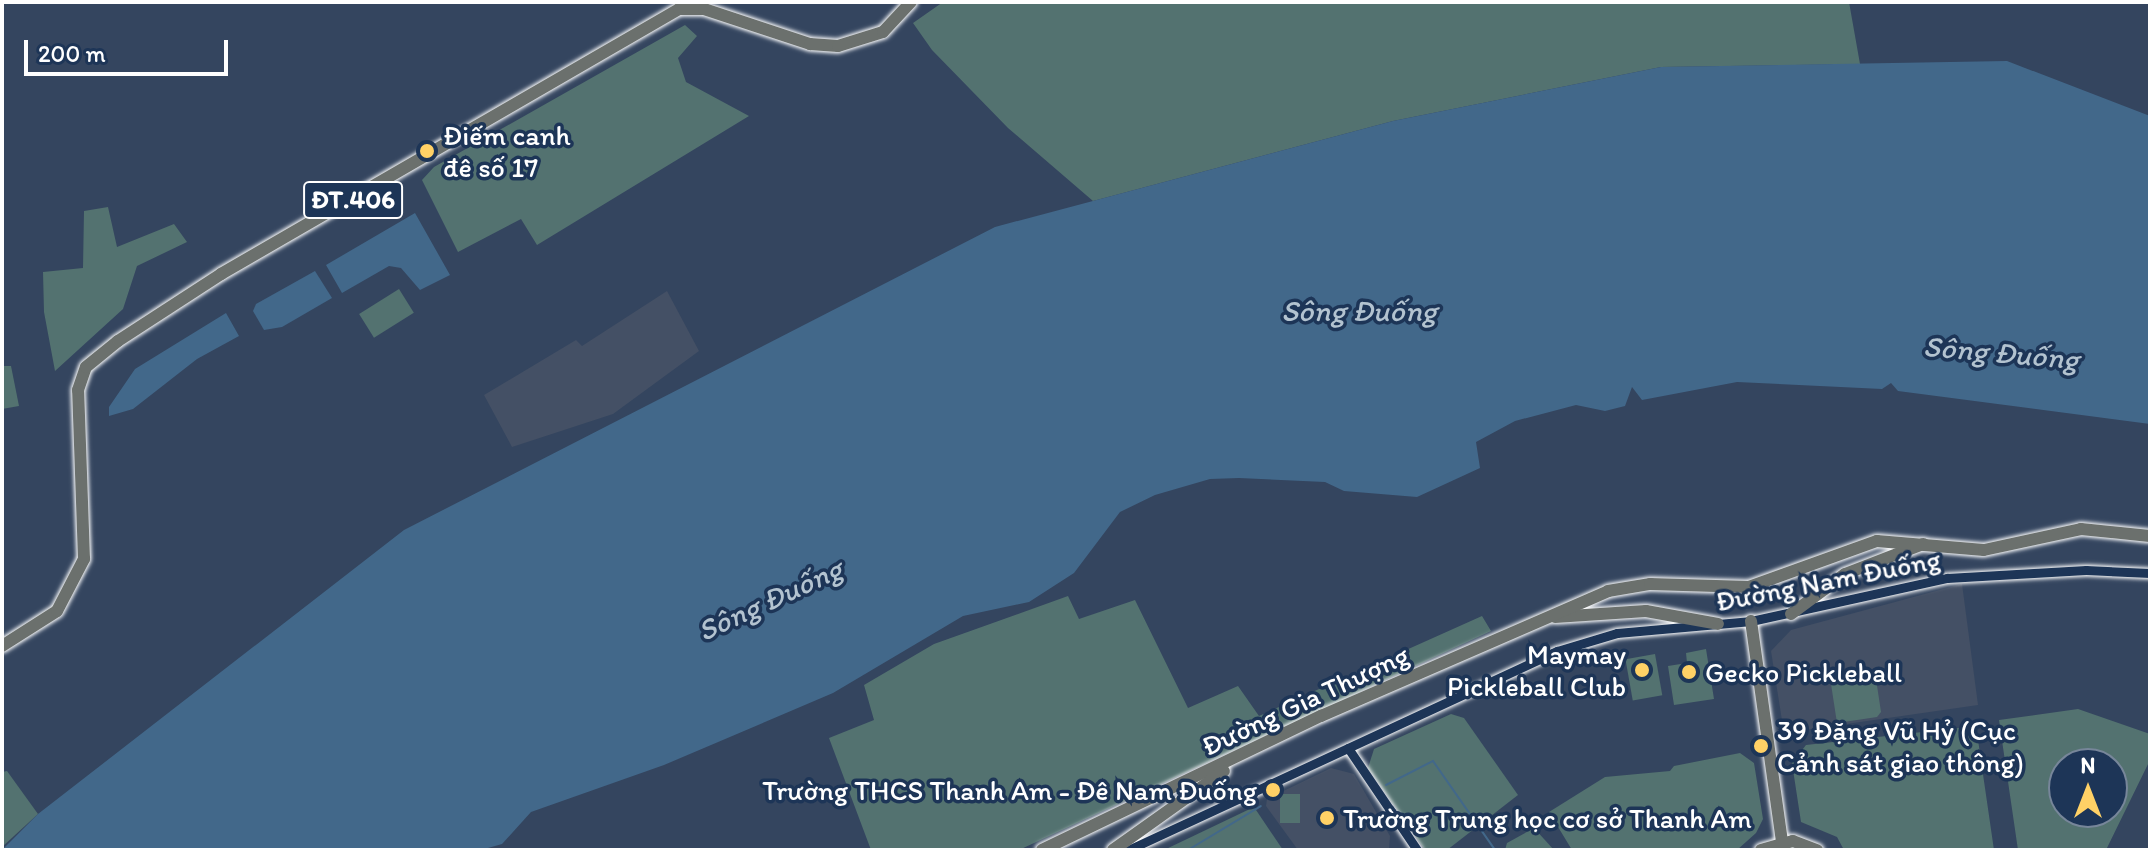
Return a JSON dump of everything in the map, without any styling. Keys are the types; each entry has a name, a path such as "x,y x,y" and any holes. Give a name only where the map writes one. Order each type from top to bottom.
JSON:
{"main road":[{"name":"ĐT.406","path":"2,646 57,611 84,559 78,390 86,367 118,341 221,274 679,9 704,9 810,44 838,46 883,32 911,2"},
{"name":"Đường Gia Thượng","path":"1042,850 1275,738 1544,618 1617,589 1650,584 1741,589 1792,575 1867,542 1926,543 1995,550 2090,529 2150,536"},
{"path":"1791,614 1845,574 1926,543"},
{"path":"1544,618 1646,611 1718,624"},
{"path":"1751,621 1782,841"},
{"path":"1113,850 1159,813 1275,738"},
{"path":"1761,850 1782,841 1817,850"}],"street":[{"name":"Đường Nam Đuống","path":"1128,850 1557,651 1617,633 1751,621 1947,578 2086,570 2150,573"},
{"path":"1348,748 1417,850"}],"shaded area":[{"path":"667,291 699,351 613,414 512,447 484,395 576,340 582,346"},
{"path":"1962,584 1978,705 1784,733 1771,651 1791,630"},
{"name":"Trường Trung học cơ sở Thanh Am","path":"1331,768 1354,774 1390,836 1389,850 1298,850 1266,806 1267,799"}],"green space":[{"path":"943,2 1849,2 1860,64 1661,67 1393,121 1093,201 1008,128 932,50 913,23"},
{"path":"685,25 697,36 678,58 686,82 749,116 537,245 521,219 458,252 422,180 434,167"},
{"path":"108,207 117,247 174,224 187,242 137,266 123,309 55,371 44,312 43,272 83,268 84,211"},
{"path":"399,289 414,313 374,338 359,314"},
{"path":"2,366 11,366 19,406 2,409"},
{"path":"1068,596 1079,619 1135,600 1188,708 1238,686 1259,716 1482,616 1491,631 1019,850 871,850 829,738 874,720 864,685 934,644"},
{"name":"Gecko Pickleball","path":"1706,649 1714,699 1674,705 1668,666 1687,663 1686,653"},
{"name":"Maymay Pickleball Club","path":"1655,654 1662,695 1633,701 1625,659"},
{"path":"1870,675 1876,679 1881,712 1877,717 1837,723 1831,684"},
{"path":"2078,709 2150,734 2150,760 2128,805 2128,748 2048,748 2048,828 2117,828 2106,850 2018,850 1999,720"},
{"path":"1451,714 1464,718 1518,795 1447,850 1425,850 1368,768 1374,749"},
{"path":"1976,726 1994,850 1844,850 1837,837 1801,822 1792,763 1806,745"},
{"path":"1740,753 1754,763 1763,819 1756,833 1737,850 1572,850 1549,812 1605,777 1670,771 1674,766"},
{"path":"7,771 38,814 2,847 2,772"},
{"path":"1280,794 1300,794 1300,823 1280,823"},
{"path":"1254,807 1283,850 1164,850"},
{"path":"1534,828 1554,850 1505,850 1507,843"}],"water":[{"name":"Sông Đuống","path":"2007,61 2150,116 2150,424 1898,391 1891,383 1882,389 1737,382 1642,400 1632,387 1625,406 1605,411 1576,405 1515,421 1476,442 1480,468 1417,497 1344,491 1325,482 1239,478 1210,479 1155,495 1120,512 1074,573 1029,602 963,616 833,693 664,765 531,812 502,844 488,848 2,850 38,814 404,530 995,227 1393,121 1661,67"},
{"path":"415,213 450,275 420,290 401,268 389,266 342,293 326,265"},
{"path":"315,271 332,298 282,327 264,330 253,311 256,304"},
{"path":"226,313 239,336 197,359 133,409 109,416 109,407 135,369"}],"waterway":[{"path":"1386,785 1433,761 1495,850"},
{"path":"1188,850 1261,806"}],"place":[{"name":"Điếm canh đê số 17","path":"427,151"},
{"name":"Maymay Pickleball Club","path":"1642,670"},
{"name":"Gecko Pickleball","path":"1689,672"},
{"name":"39 Đặng Vũ Hỷ (Cục Cảnh sát giao thông)","path":"1761,746"},
{"name":"Trường THCS Thanh Am - Đê Nam Đuống","path":"1273,790"},
{"name":"Trường Trung học cơ sở Thanh Am","path":"1327,818"}]}
